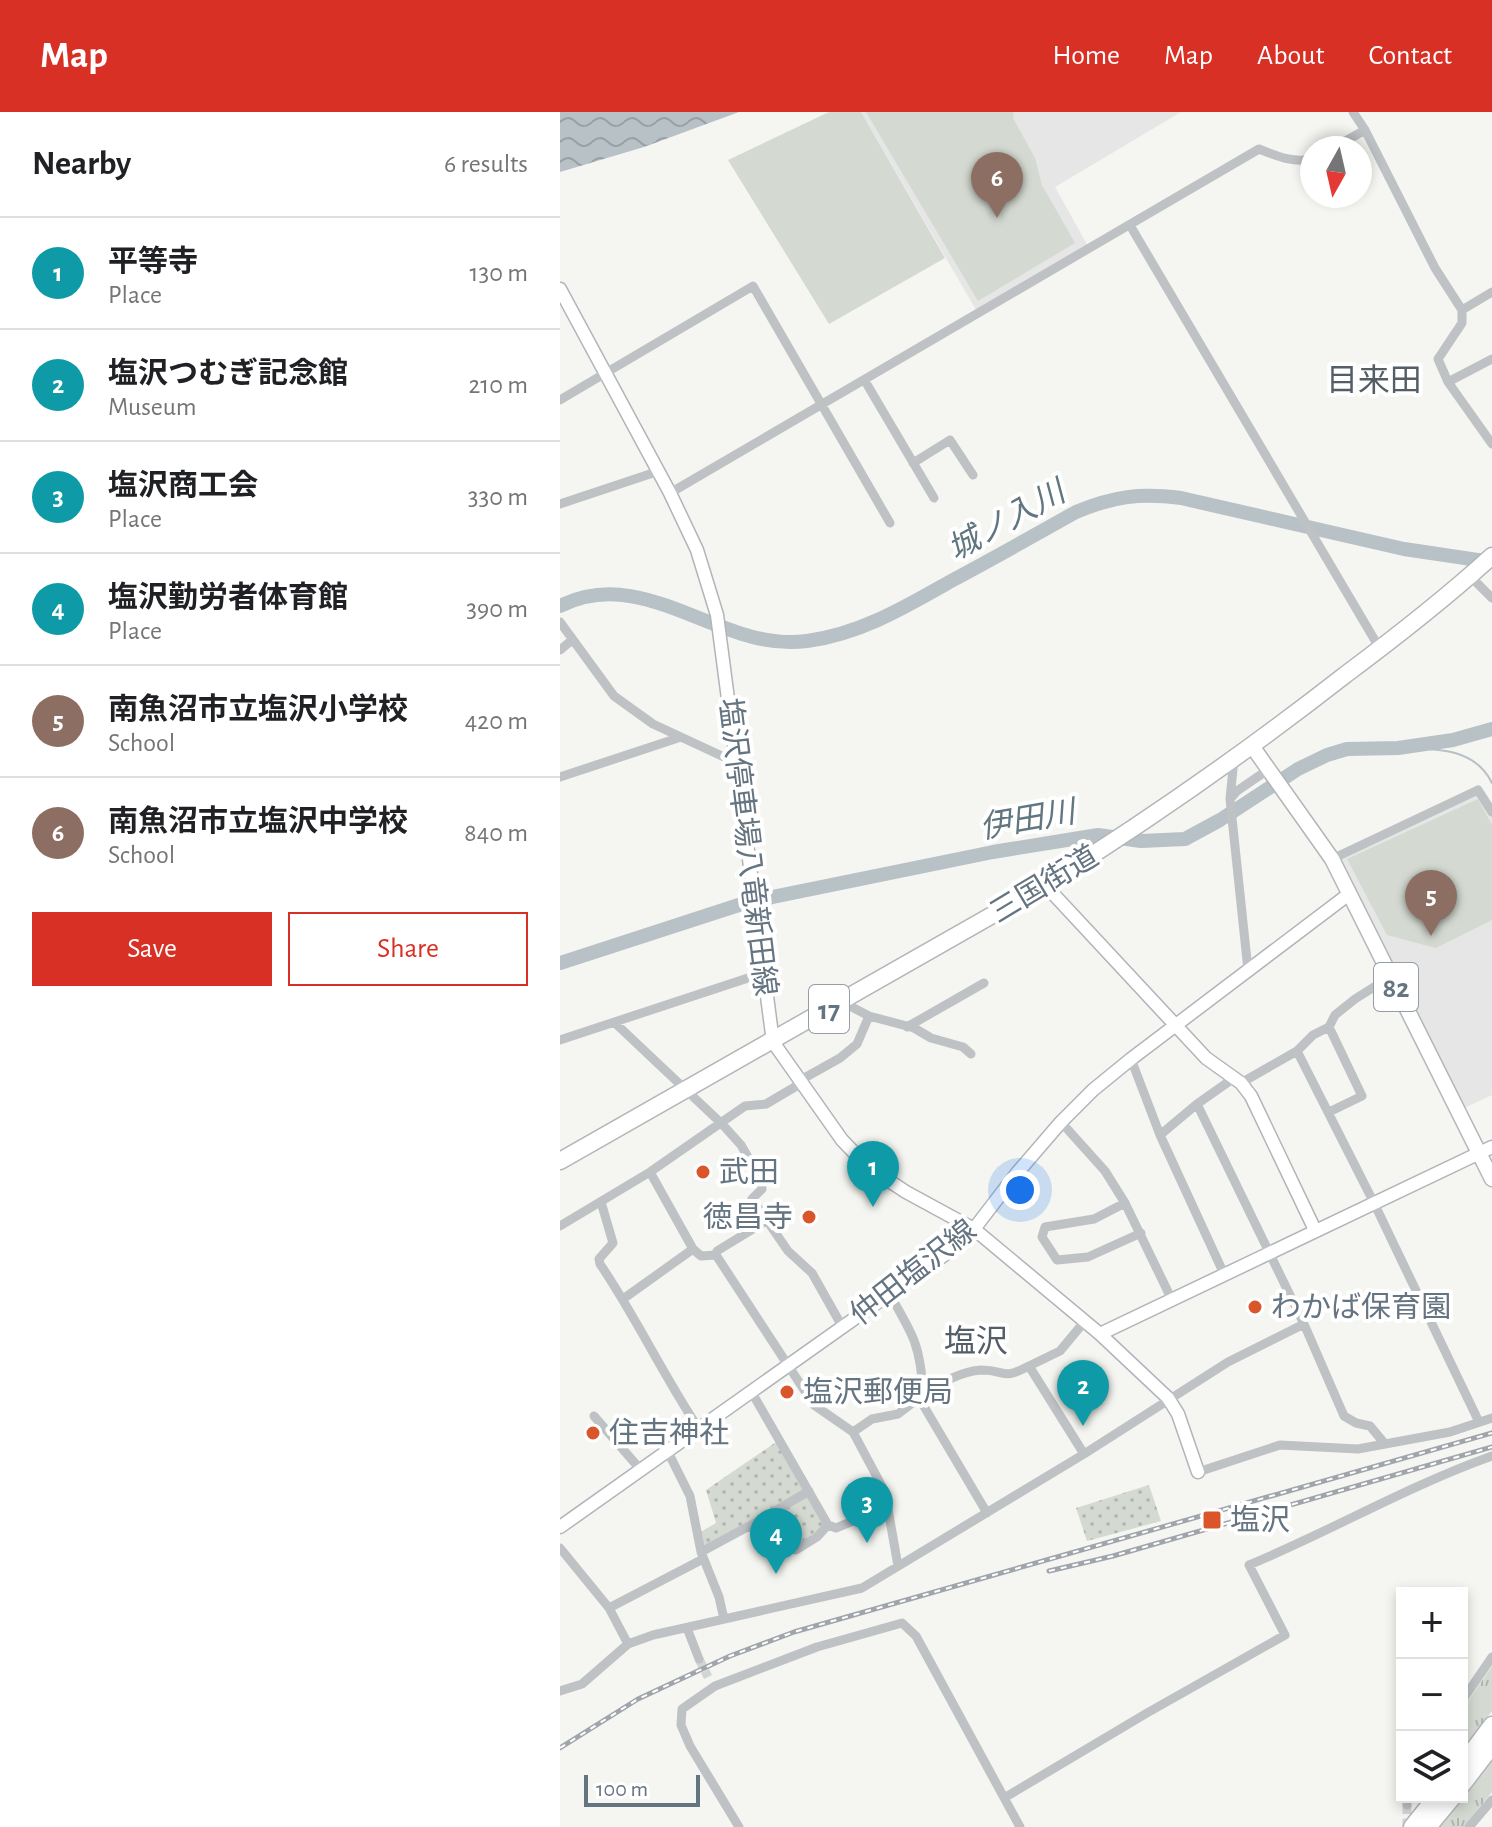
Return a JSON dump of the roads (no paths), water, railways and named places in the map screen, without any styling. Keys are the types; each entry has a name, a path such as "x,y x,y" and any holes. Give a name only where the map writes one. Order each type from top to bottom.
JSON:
{"highway":[{"name":"三国街道","path":"560,1161 773,1042 1096,854 1252,746 1380,649 1492,556"},
{"path":"1468,1757 1492,1725"},
{"path":"1468,1777 1492,1746"},
{"path":"1412,1827 1431,1803"},
{"path":"1428,1827 1448,1803"}],"main road":[{"path":"560,289 670,493"},
{"name":"塩沢停車場八竜新田線","path":"670,493 697,550 717,615 773,1042"},
{"name":"82","path":"1252,746 1332,859 1390,977 1486,1150 1492,1179"},
{"path":"1045,885 1206,1058 1237,1080 1251,1096 1315,1230"},
{"name":"仲田塩沢線","path":"560,1527 957,1246 1061,1122 1131,1059 1349,894"},
{"path":"773,1042 842,1140 868,1167 974,1229 1100,1334 1168,1398 1178,1414 1198,1472"},
{"path":"1100,1334 1486,1150"}],"street":[{"path":"1353,112 1435,268 1462,310 1462,323 1438,359 1448,382 1492,444"},
{"path":"1354,136 1365,130"},
{"path":"670,493 1131,227 1259,149 1284,159 1300,161"},
{"path":"1131,227 1380,649"},
{"path":"560,400 753,286 890,523"},
{"path":"1462,310 1492,292"},
{"path":"1448,382 1492,359"},
{"path":"865,381 934,498"},
{"path":"913,463 950,440 973,475"},
{"path":"560,504 659,471"},
{"path":"1470,576 1492,598"},
{"path":"560,622 614,696 653,724 737,763"},
{"path":"560,650 572,640"},
{"path":"560,777 681,737"},
{"path":"1234,759 1230,799 1248,970"},
{"path":"1230,799 1269,769"},
{"path":"1332,859 1478,790 1492,812"},
{"path":"560,1040 763,973"},
{"path":"1160,1135 1197,1104 1237,1080 1297,1051 1313,1035 1329,1027 1335,1015 1355,999 1390,977"},
{"path":"907,1027 984,983"},
{"path":"842,1002 869,1016 963,1047 971,1054"},
{"path":"560,1226 650,1172 745,1106 766,1104 785,1096 857,1044 869,1016"},
{"path":"614,1022 741,1145 760,1178 762,1189 752,1199 788,1251 812,1273 843,1328"},
{"path":"1329,1027 1362,1096 1329,1112"},
{"path":"1297,1051 1479,1422"},
{"path":"1131,1059 1160,1135 1224,1274"},
{"path":"1197,1104 1304,1324 1344,1416 1370,1426 1385,1444"},
{"path":"1061,1122 1105,1171 1141,1233 1171,1298"},
{"path":"650,1172 693,1249 701,1256 716,1255"},
{"path":"601,1202 613,1243 599,1259 600,1264 646,1336 663,1372 699,1429"},
{"path":"1125,1203 1094,1219 1045,1227 1042,1237 1057,1260 1088,1257 1141,1233"},
{"path":"716,1255 717,1251 766,1221"},
{"path":"623,1299 693,1249"},
{"path":"716,1255 814,1405 853,1432 885,1492 898,1566"},
{"path":"890,1295 915,1339 921,1396 987,1513"},
{"path":"853,1432 872,1419 898,1414 945,1381 971,1371 1011,1375 1060,1351 1085,1321"},
{"path":"560,1691 582,1684 628,1644 862,1588 1084,1454 1168,1398 1252,1348 1304,1324"},
{"path":"1029,1366 1084,1454"},
{"path":"751,1391 828,1525 836,1528 887,1507"},
{"path":"594,1416 640,1469"},
{"path":"1198,1472 1280,1445 1342,1449 1385,1444 1450,1432 1492,1418"},
{"path":"667,1450 690,1496 702,1556 719,1597 724,1619"},
{"path":"1004,1798 1285,1635 1249,1565 1293,1547 1428,1480 1492,1456"},
{"path":"609,1608 809,1491"},
{"path":"751,1525 762,1544 796,1550 817,1537 828,1525"},
{"path":"560,1548 609,1608 628,1644"},
{"path":"739,1827 681,1725 682,1709 715,1686 817,1647 902,1623 916,1636 1020,1827"},
{"path":"687,1628 699,1659"},
{"path":"1468,1692 1492,1657"},
{"path":"708,1677 715,1686"},
{"path":"1469,1827 1492,1800"}],"water":[{"path":"560,112 739,112 644,147 560,172"}],"waterway":[{"name":"城ノ入川","path":"560,606 592,596 623,595 653,601 744,635 775,641 807,641 846,632 901,609 1076,512 1103,502 1140,496 1181,498 1404,549 1492,562"},
{"name":"伊田川","path":"560,963 748,902 993,852 1098,835 1141,841 1185,839 1298,769 1327,755 1347,749 1398,748 1453,740 1492,729"},
{"path":"1398,748 1438,750 1464,756 1475,762 1492,783"}],"tunnel":[{"path":"699,1659 708,1677"},
{"path":"1407,1805 1407,1827"}],"railway":[{"path":"560,1748 638,1699 730,1656 794,1632 1492,1433"},
{"path":"1049,1571 1113,1556 1492,1447"}],"place":[{"name":"南魚沼市立塩沢中学校","path":"997,218"},
{"name":"南魚沼市立塩沢小学校","path":"1431,936"},
{"name":"武田","path":"703,1172"},
{"name":"平等寺","path":"873,1207"},
{"name":"徳昌寺","path":"809,1217"},
{"name":"わかば保育園","path":"1255,1307"},
{"name":"塩沢郵便局","path":"787,1392"},
{"name":"塩沢つむぎ記念館","path":"1083,1426"},
{"name":"住吉神社","path":"593,1433"},
{"name":"塩沢","path":"1212,1520"},
{"name":"塩沢商工会","path":"867,1543"},
{"name":"塩沢勤労者体育館","path":"776,1574"}],"district":[{"name":"目来田","path":"1374,380"},
{"name":"塩沢","path":"976,1341"}]}
